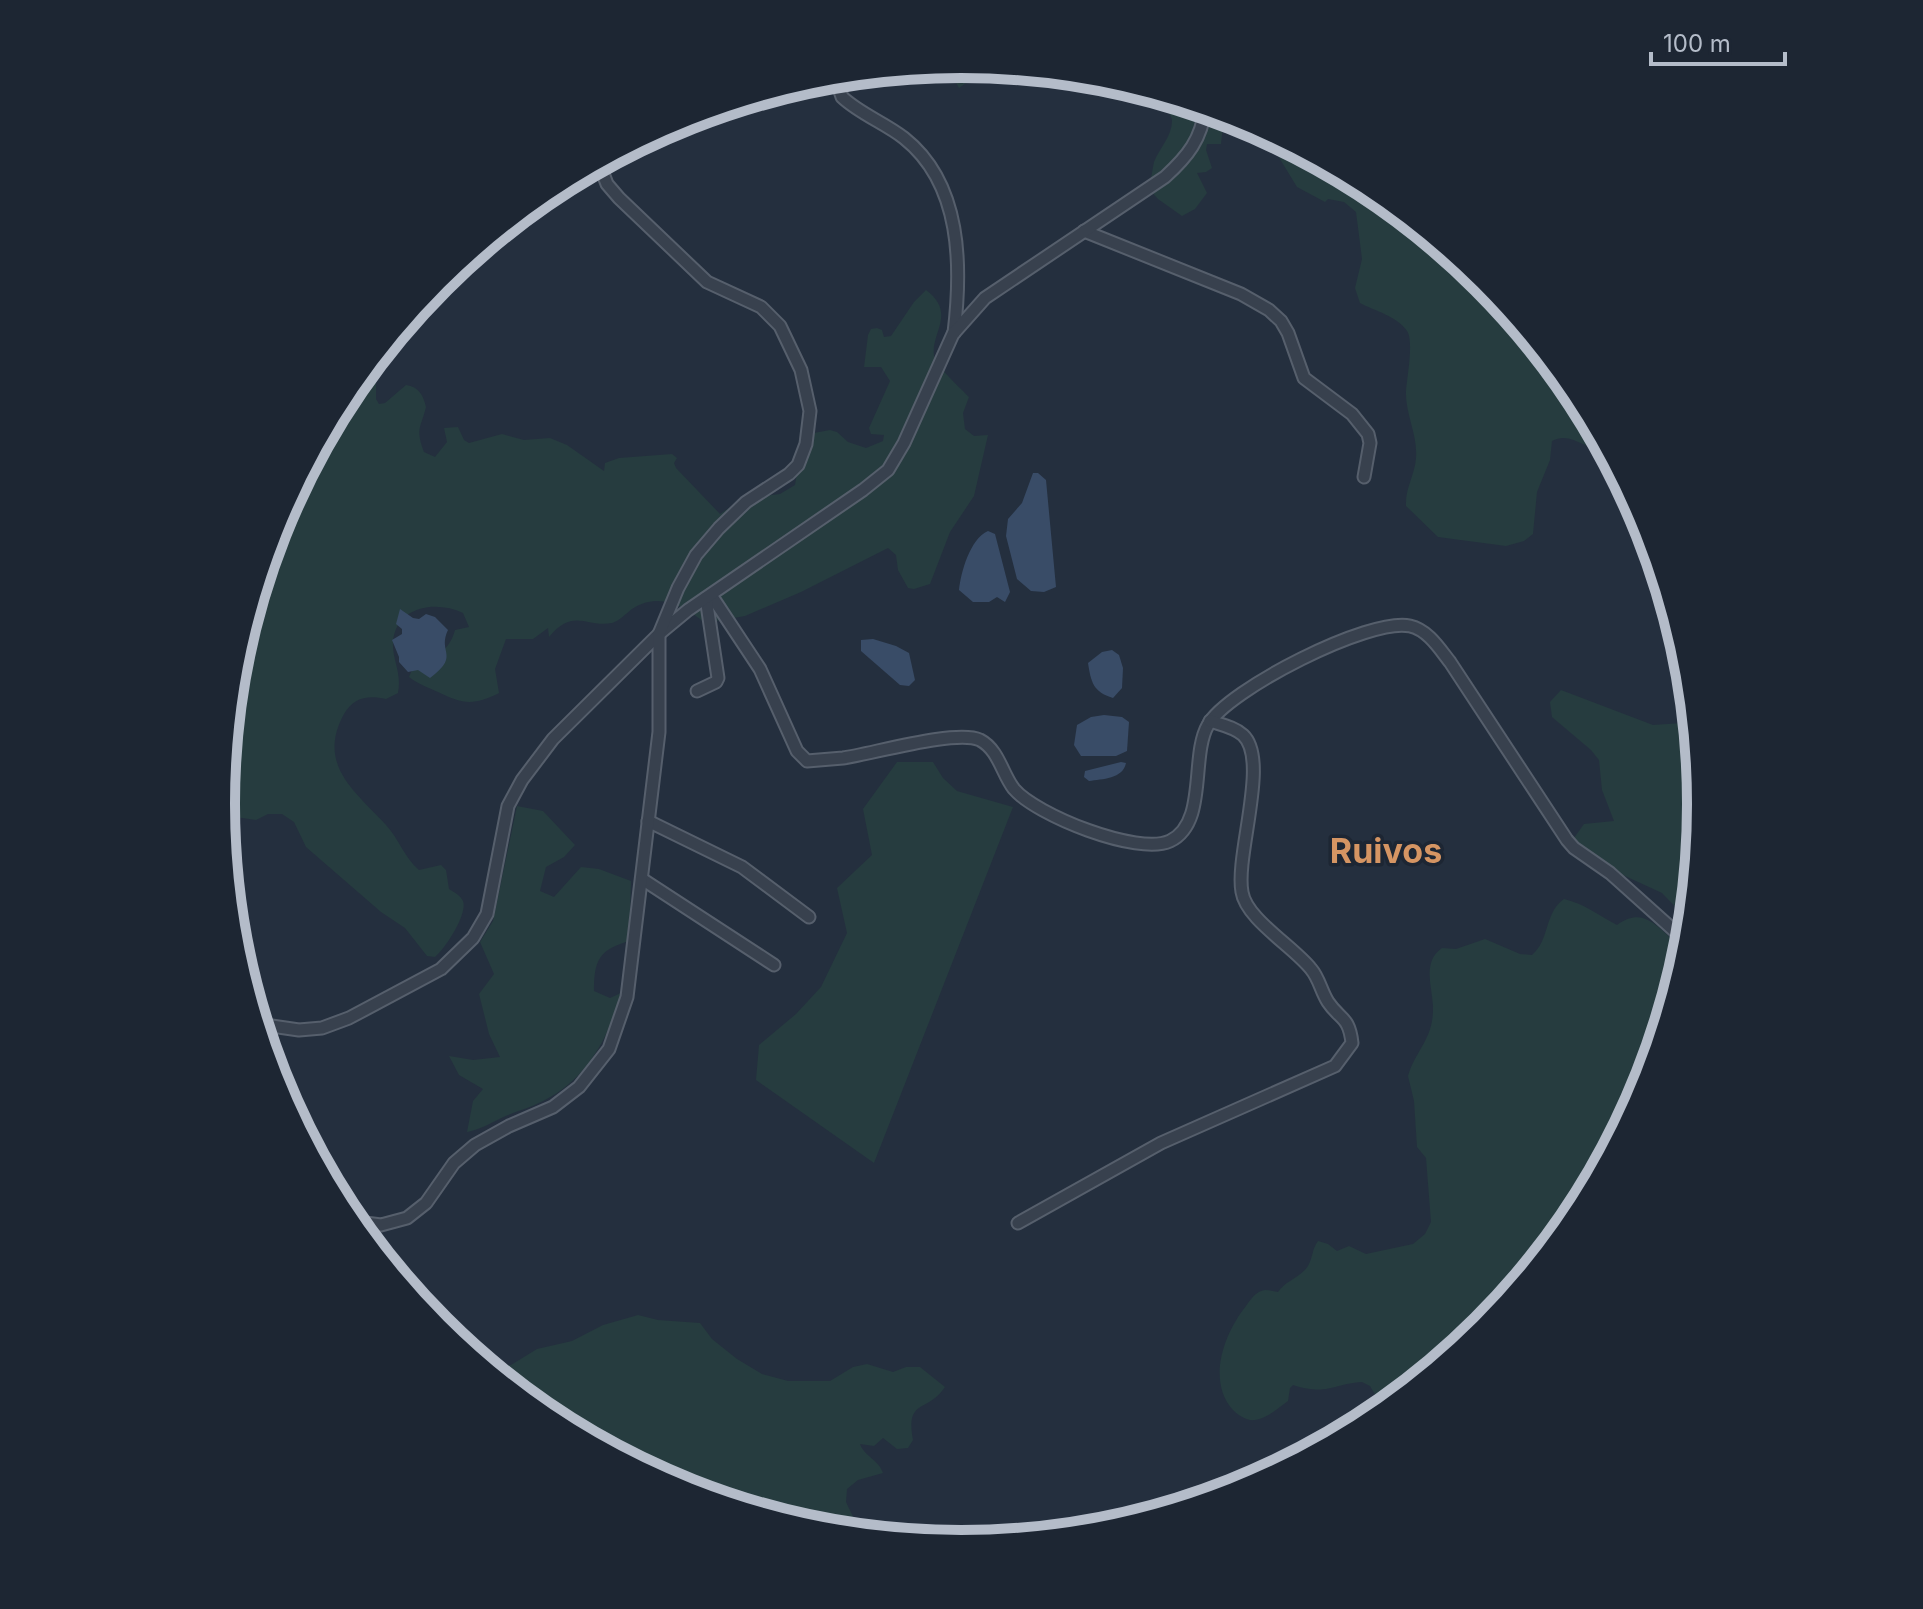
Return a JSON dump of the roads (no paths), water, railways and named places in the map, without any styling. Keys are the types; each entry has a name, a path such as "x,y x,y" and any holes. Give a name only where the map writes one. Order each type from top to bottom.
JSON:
{"street":[{"path":"270,1026 299,1030 322,1028 349,1018 441,969 473,938 487,914 508,806 522,780 553,739 659,634 888,470 904,443 953,334 959,285 950,208 943,185 928,163 904,138 842,97 842,88"},
{"path":"953,334 985,298 1165,177 1189,155 1204,120"},
{"path":"368,1223 381,1225 407,1218 426,1203 454,1163 475,1145 553,1107 579,1087 609,1049 627,997 642,879 659,732 659,634 696,555 746,502 798,465 806,444 810,411 801,370 780,326 761,307 707,282 619,198 607,184 603,173"},
{"path":"1084,231 1241,294 1269,310 1288,333 1304,378 1352,414 1368,434 1370,443 1364,477"},
{"path":"697,691 718,678 708,596"},
{"path":"708,596 760,669 797,751 807,761 842,758 959,737 978,739 991,748 1015,789 1030,802 1066,821 1121,842 1153,847 1172,841 1186,827 1195,803 1200,751 1210,721 1222,708 1305,655 1373,629 1409,626 1428,635 1450,662 1567,840 1610,873 1676,932"},
{"path":"1018,1223 1161,1143 1335,1066 1352,1043 1344,1017 1329,1003 1309,966 1253,913 1242,896 1240,875 1254,771 1252,751 1246,737 1233,728 1210,721"},
{"path":"648,821 742,867 809,917"},
{"path":"642,879 774,965"}],"water":[{"path":"1033,473 1046,480 1056,587 1044,592 1031,591 1017,579 1006,536 1008,519 1022,503"},
{"path":"988,531 995,534 1010,592 1005,602 997,597 989,602 973,602 959,590 971,548"},
{"path":"400,609 413,618 419,619 426,614 435,617 448,630 445,638 446,659 430,678 418,670 408,672 399,662 392,640 402,634 402,629 396,624"},
{"path":"873,639 909,653 915,680 909,686 900,685 861,651 861,640"},
{"path":"1112,650 1119,655 1123,668 1122,688 1113,698 1101,693 1094,685 1088,663 1102,652"},
{"path":"1091,717 1122,717 1129,722 1127,751 1116,756 1081,756 1074,745 1077,725"},
{"path":"1126,763 1116,775 1089,781 1084,777 1085,771"}],"district":[{"name":"Ruivos","path":"1386,851"}]}
